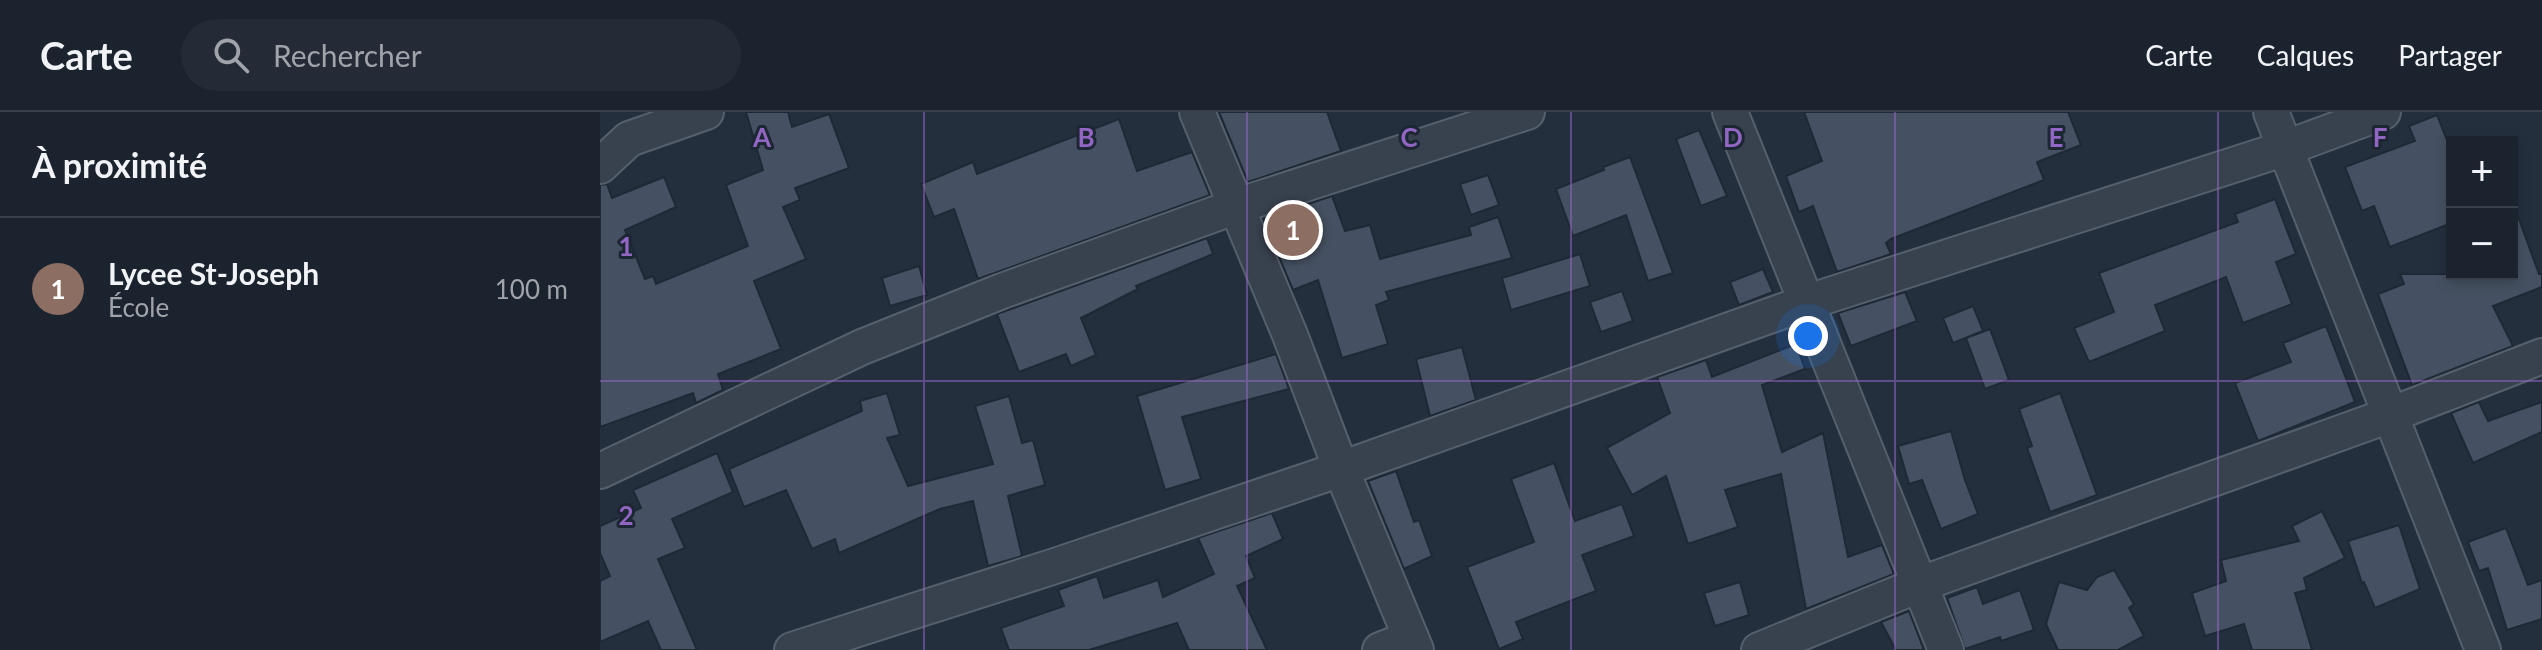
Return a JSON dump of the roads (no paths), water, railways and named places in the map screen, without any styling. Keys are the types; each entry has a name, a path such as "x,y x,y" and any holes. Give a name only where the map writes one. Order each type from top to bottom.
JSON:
{"street":[{"path":"600,166 629,139 706,112"},
{"path":"1197,112 1290,335 1341,469 1402,646"},
{"path":"600,471 862,347 1002,291 1237,206 1527,112"},
{"path":"1730,112 1946,650"},
{"path":"2271,112 2483,650"},
{"path":"792,650 1055,566 1341,469 1808,302 2286,148 2383,112"},
{"path":"1759,650 1921,584 2390,415 2542,356"}],"place":[{"name":"Lycee St-Joseph","path":"1293,230"}]}
